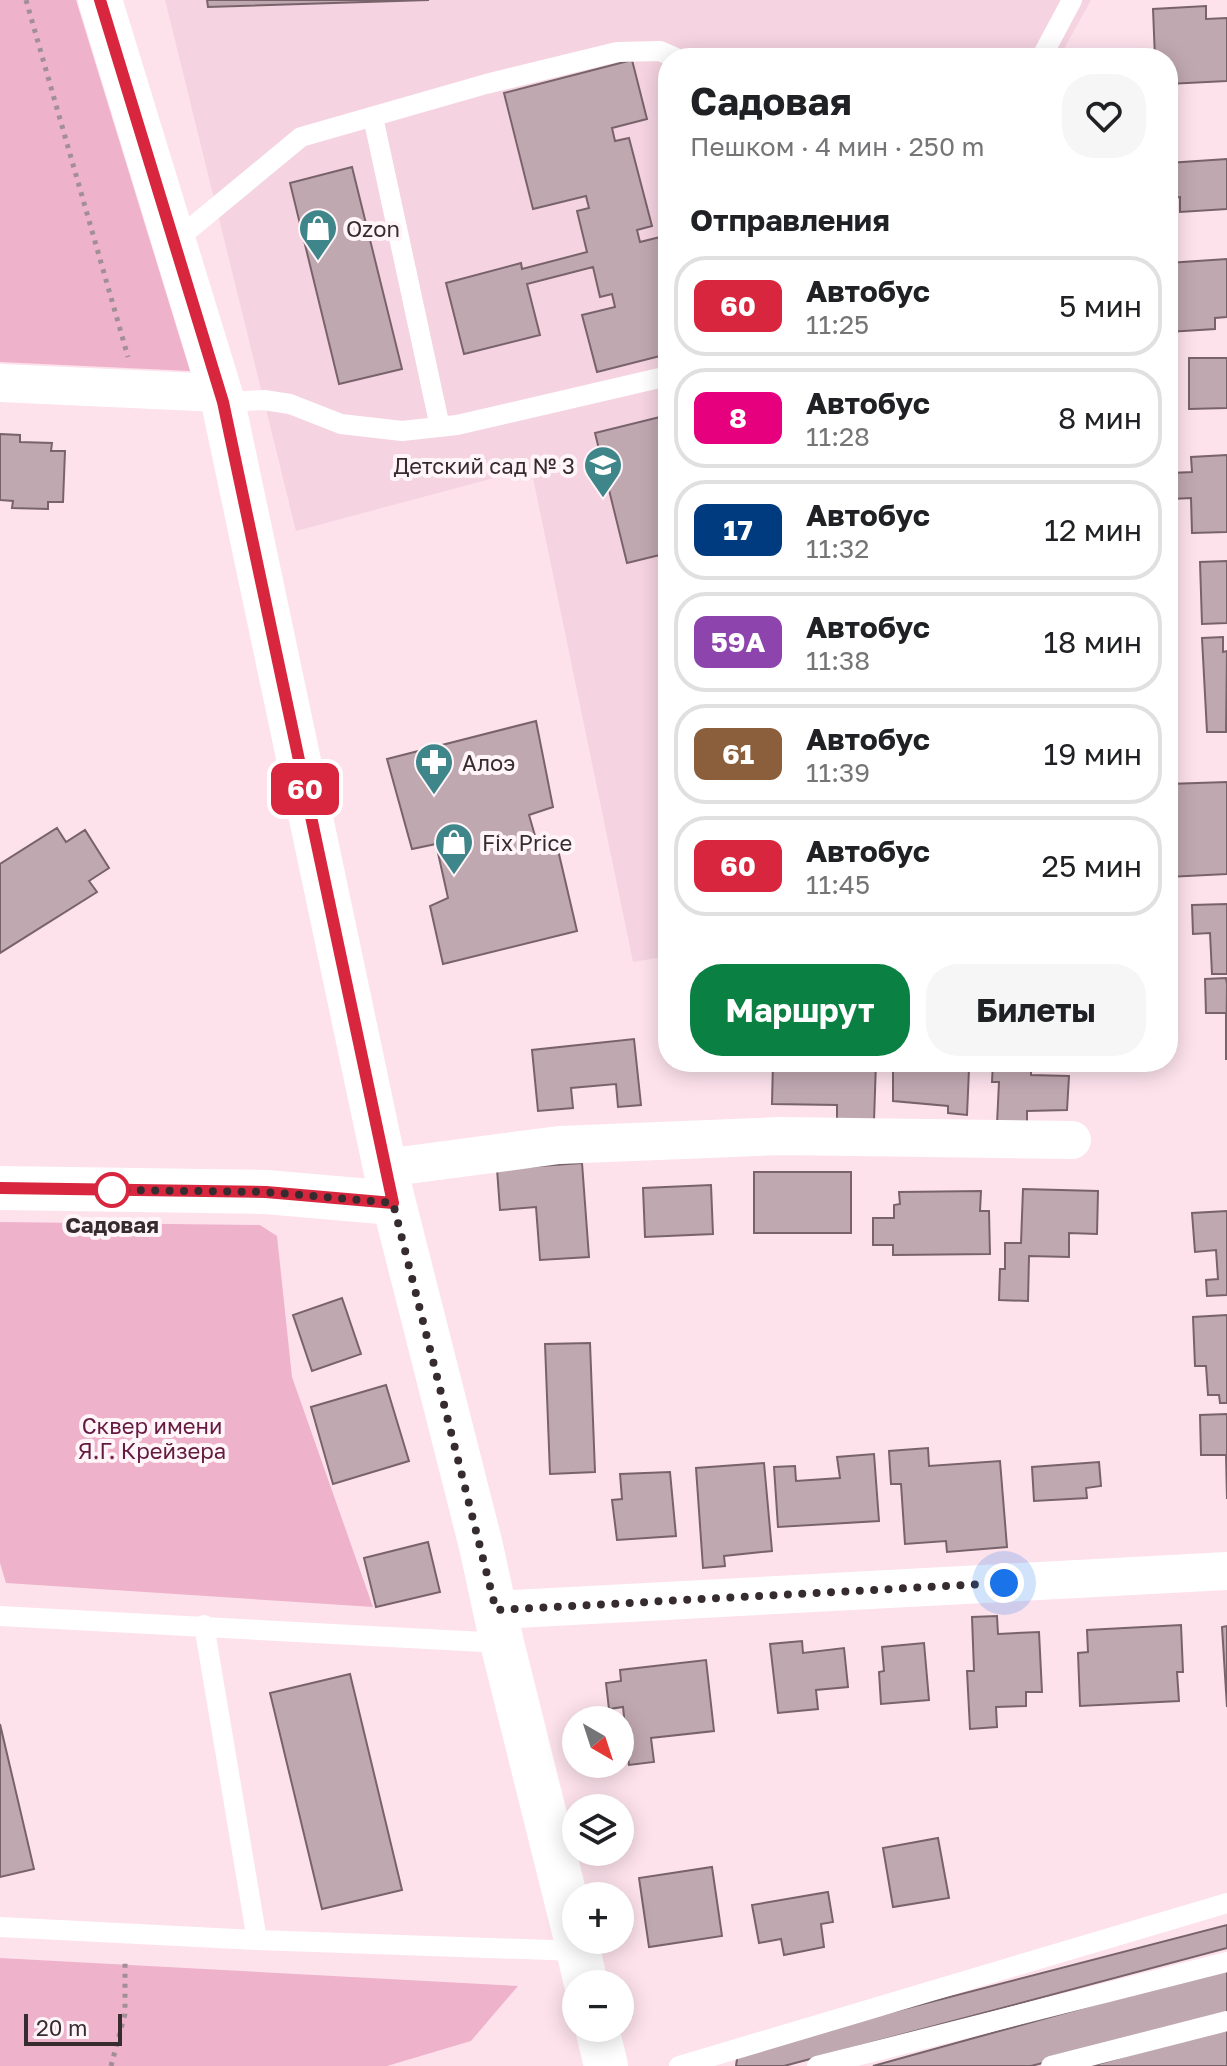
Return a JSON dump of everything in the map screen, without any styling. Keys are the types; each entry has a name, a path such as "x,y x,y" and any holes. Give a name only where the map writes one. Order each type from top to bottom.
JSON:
{"street":[{"path":"100,0 221,398 389,1186 562,1885"},
{"path":"0,383 137,389 221,398"},
{"path":"0,1188 266,1192 389,1186 559,1145 590,1143 780,1136 1072,1140"},
{"path":"499,1627 1227,1571"},
{"path":"600,2042 606,2066"}],"lane":[{"path":"1046,48 1072,0"},
{"path":"174,242 301,137 486,84 617,52 658,51"},
{"path":"373,117 440,427"},
{"path":"221,398 290,404 341,424 402,431 440,427 658,378"},
{"path":"0,1616 204,1625 499,1627"},
{"path":"204,1625 257,1940"},
{"path":"679,2066 725,2060 1227,1903"},
{"path":"0,1927 562,1953"},
{"path":"817,2066 1227,1962"},
{"path":"1051,2066 1227,2021"}],"path":[{"path":"26,0 137,389"},
{"path":"111,2066 125,2014 126,1934"}],"shaded area":[{"name":"Детский сад № 3","path":"165,0 1091,0 1065,48 658,48 658,958 633,962 531,468 296,531"}],"green space":[{"path":"0,0 76,0 190,371 0,362"},
{"name":"Сквер имени Я.Г. Крейзера","path":"0,1222 260,1225 277,1236 292,1377 373,1607 6,1583 0,1563"},
{"path":"0,1958 518,1986 471,2041 387,2066 0,2066"}],"building":[{"path":"207,0 429,0 208,7"},
{"path":"1206,6 1206,19 1227,18 1227,81 1178,83 1178,48 1155,48 1153,9"},
{"path":"632,60 647,119 612,128 615,141 629,138 652,226 637,230 640,242 658,238 658,357 597,372 582,315 615,307 612,294 600,297 593,267 527,284 540,335 464,354 446,283 521,263 522,269 587,252 577,211 589,208 586,196 533,209 504,93"},
{"path":"1227,159 1227,209 1180,212 1178,162"},
{"path":"352,167 402,369 339,384 290,183"},
{"path":"1227,259 1227,317 1215,318 1215,329 1178,331 1178,262"},
{"path":"1189,358 1227,358 1227,408 1189,409"},
{"path":"658,417 658,555 627,563 595,433"},
{"path":"0,434 20,435 20,442 52,443 51,451 65,451 63,502 48,502 48,509 12,508 13,501 0,500"},
{"path":"1227,455 1227,532 1192,533 1191,498 1178,499 1178,473 1192,472 1191,457"},
{"path":"1227,561 1227,623 1202,624 1200,562"},
{"path":"1223,637 1223,652 1227,651 1226,732 1207,732 1202,638"},
{"path":"536,721 553,807 529,815 540,853 558,850 577,931 443,964 430,906 448,898 436,844 412,849 387,759"},
{"path":"1227,782 1227,874 1178,876 1178,784"},
{"path":"57,828 66,842 85,830 109,868 89,881 97,892 0,953 0,864"},
{"path":"1227,904 1227,974 1212,974 1210,933 1193,934 1192,905"},
{"path":"1226,978 1227,984 1226,1060 1226,1013 1206,1013 1205,979"},
{"path":"634,1039 641,1105 618,1107 616,1084 571,1088 573,1108 538,1111 532,1050"},
{"path":"773,1072 876,1072 874,1121 837,1120 837,1105 772,1104"},
{"path":"893,1072 969,1072 967,1115 948,1113 948,1106 893,1101"},
{"path":"992,1072 1069,1076 1067,1110 1027,1111 1027,1125 997,1124 999,1082 992,1082"},
{"path":"582,1163 589,1257 540,1260 536,1207 500,1210 497,1169"},
{"path":"754,1172 851,1172 851,1233 754,1233"},
{"path":"711,1185 713,1234 645,1237 643,1188"},
{"path":"1023,1189 1098,1191 1097,1234 1069,1233 1069,1257 1029,1256 1028,1301 999,1300 1000,1269 1005,1269 1005,1243 1021,1243"},
{"path":"981,1191 980,1211 989,1211 990,1254 893,1255 893,1245 873,1245 873,1218 894,1218 894,1205 900,1204 899,1192"},
{"path":"1227,1211 1227,1295 1207,1296 1206,1280 1218,1279 1216,1250 1195,1252 1192,1213"},
{"path":"342,1298 361,1354 312,1371 293,1315"},
{"path":"1227,1315 1227,1403 1220,1403 1219,1395 1208,1395 1206,1366 1195,1366 1193,1317"},
{"path":"590,1343 595,1472 550,1474 545,1344"},
{"path":"386,1385 409,1461 333,1484 311,1407"},
{"path":"1227,1414 1227,1499 1226,1455 1201,1455 1200,1415"},
{"path":"928,1448 929,1466 1000,1461 1007,1547 947,1552 946,1541 905,1544 901,1484 891,1484 889,1451"},
{"path":"874,1454 879,1521 778,1527 774,1467 795,1466 796,1481 840,1478 837,1457"},
{"path":"1099,1462 1101,1486 1086,1488 1087,1498 1034,1501 1032,1467"},
{"path":"764,1463 772,1551 724,1556 725,1566 703,1568 696,1468"},
{"path":"670,1472 676,1536 617,1540 612,1500 622,1499 620,1474"},
{"path":"428,1542 440,1592 376,1607 364,1558"},
{"path":"997,1616 998,1634 1039,1632 1042,1692 1026,1692 1026,1706 996,1707 997,1727 970,1729 967,1671 974,1671 972,1617"},
{"path":"1181,1625 1183,1672 1177,1672 1179,1701 1080,1706 1078,1653 1088,1652 1087,1630"},
{"path":"1227,1626 1227,1707 1222,1627"},
{"path":"802,1641 803,1653 844,1648 848,1687 816,1690 818,1709 778,1713 770,1644"},
{"path":"924,1643 929,1700 881,1704 879,1672 884,1671 882,1647"},
{"path":"706,1660 714,1731 651,1738 654,1762 634,1764 634,1706 609,1706 606,1683 621,1681 620,1670"},
{"path":"350,1674 402,1890 322,1909 270,1693"},
{"path":"0,1724 34,1869 0,1877"},
{"path":"938,1838 949,1898 893,1907 883,1848"},
{"path":"712,1867 722,1936 649,1947 639,1878"},
{"path":"828,1892 833,1922 821,1924 824,1947 784,1955 781,1939 759,1943 752,1905"},
{"path":"1227,1925 1227,1948 784,2066 736,2066 738,2052"},
{"path":"1227,1968 1227,2016 1031,2066 873,2066"},
{"path":"1227,2027 1227,2066 1091,2066"}],"bus line":[{"name":"60","path":"0,1188 266,1192 393,1203 223,402 100,0"}],"place":[{"name":"Ozon","path":"318,262"},
{"name":"Детский сад № 3","path":"603,499"},
{"name":"Алоэ","path":"434,796"},
{"name":"Fix Price","path":"454,876"},
{"name":"Садовая","path":"112,1190"}],"route":[{"path":"112,1190 266,1192 393,1203 496,1610 1004,1583"}]}
